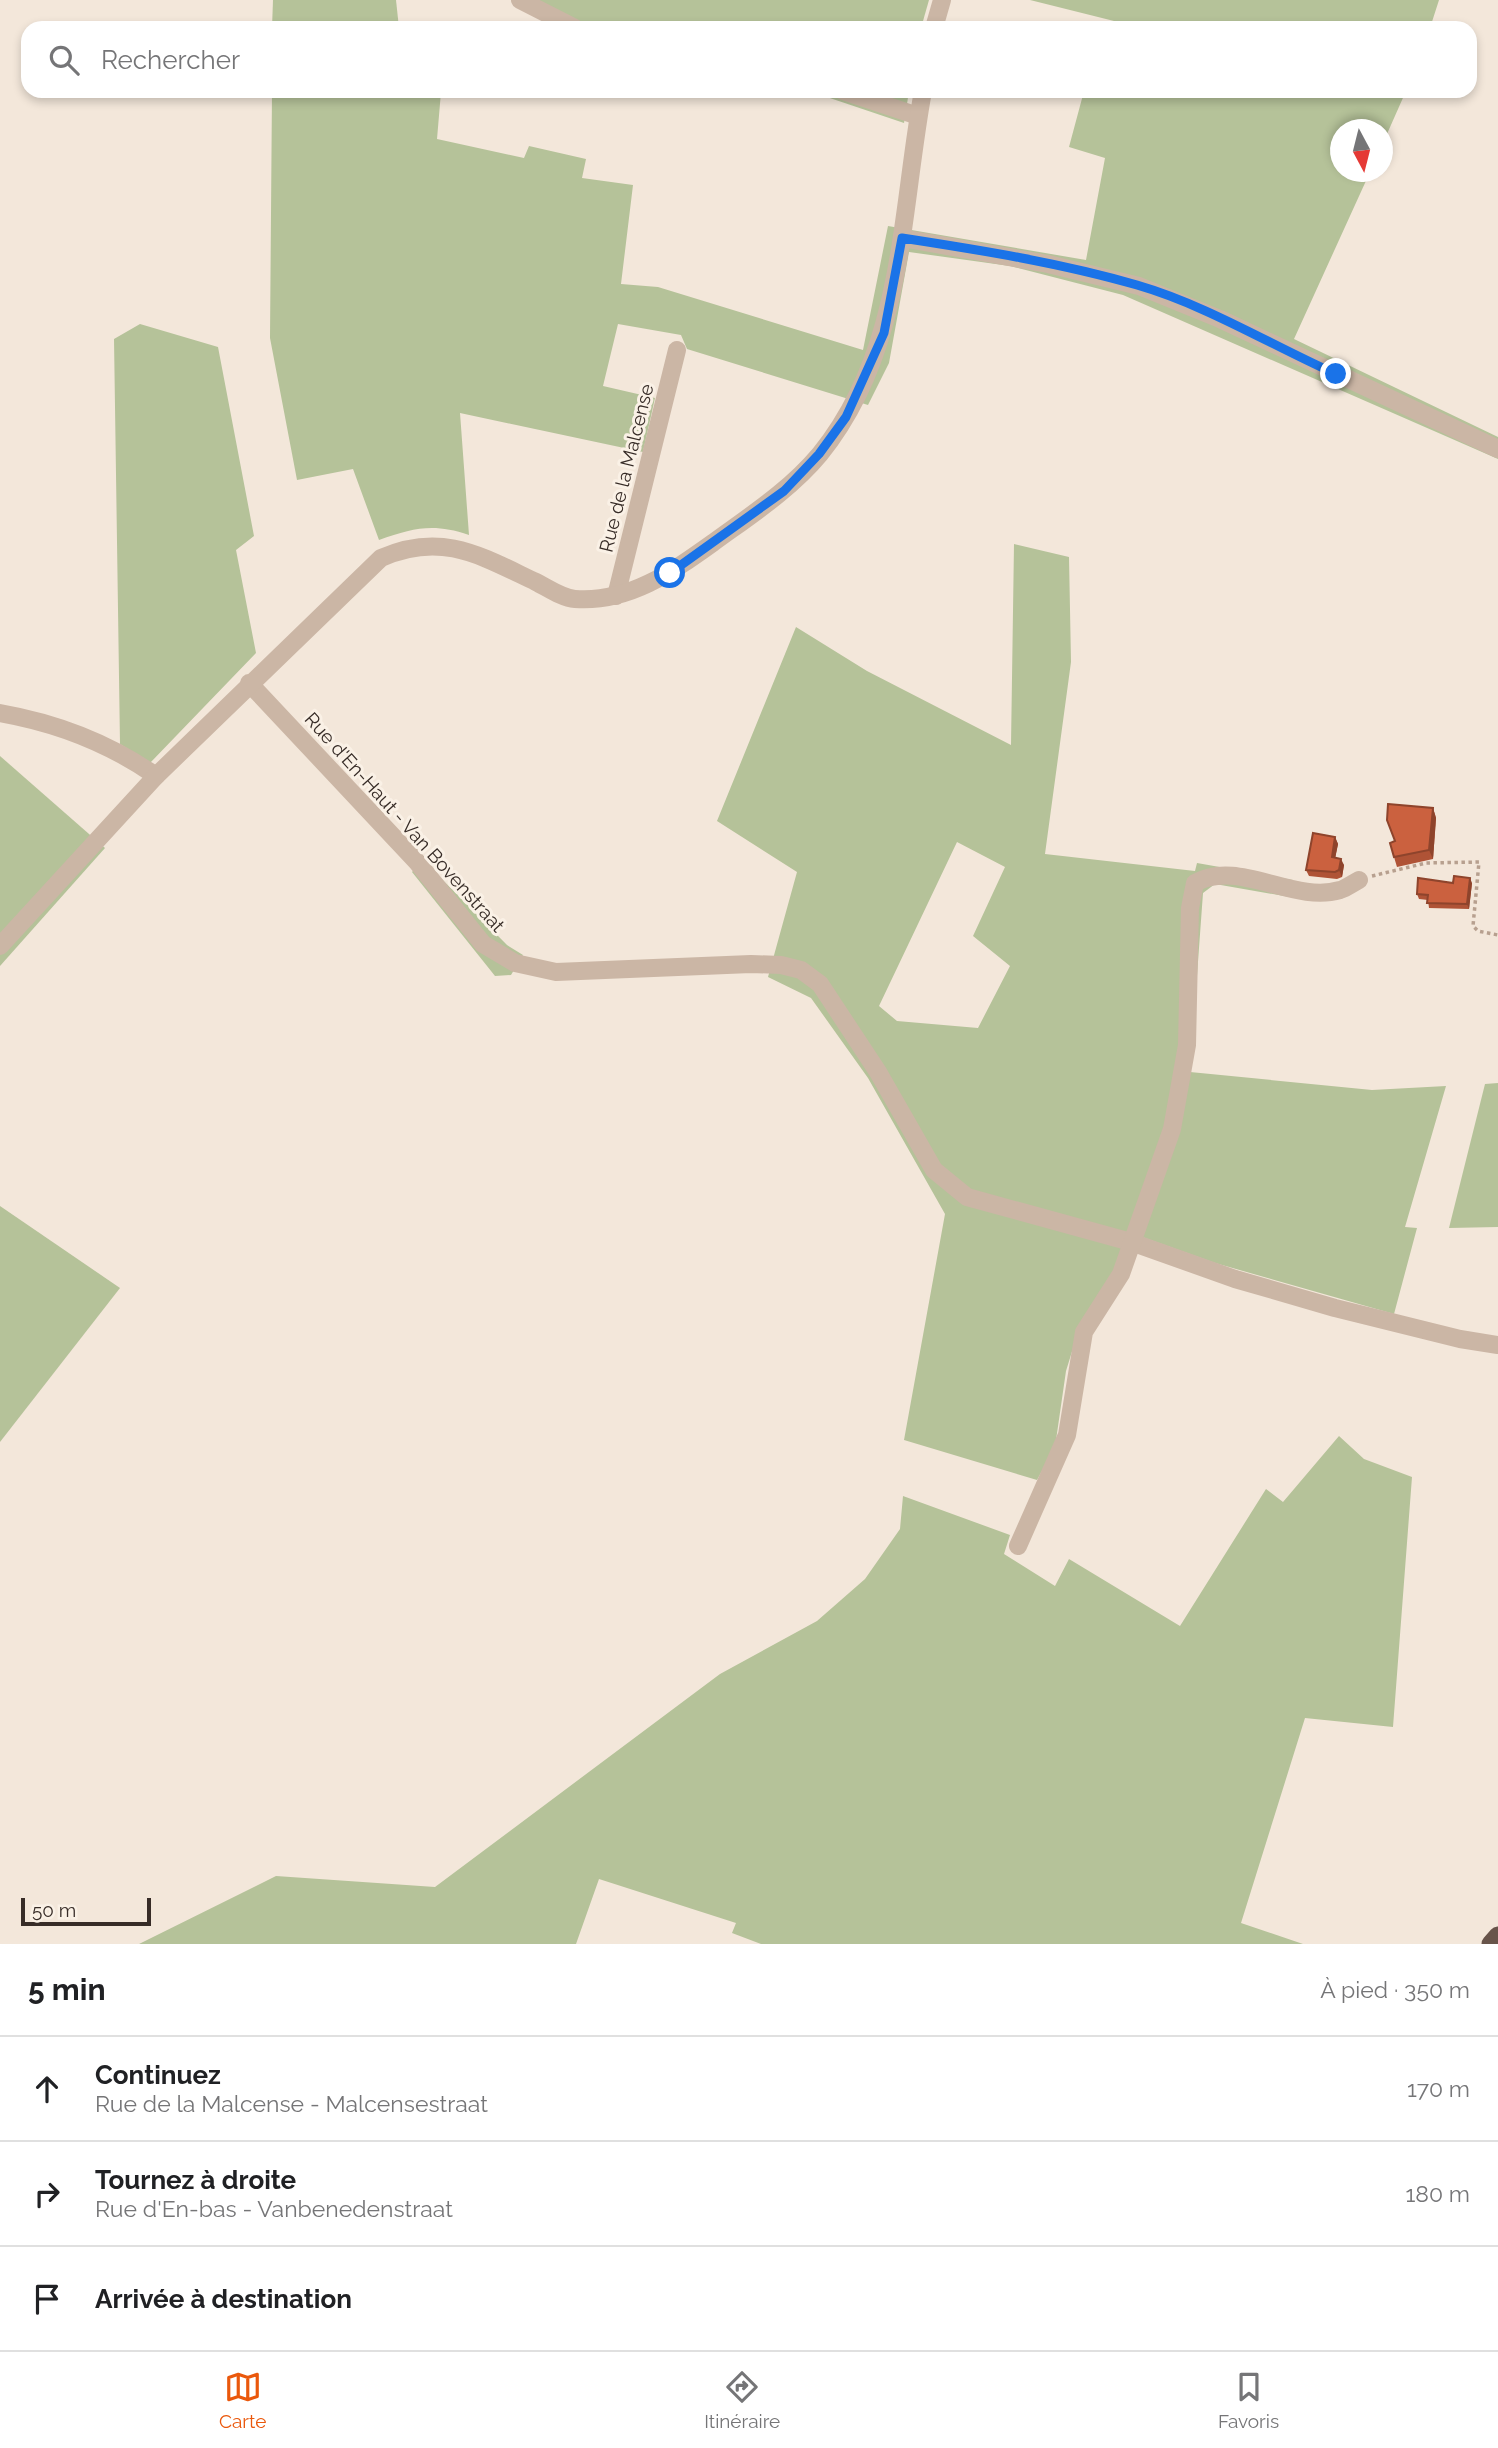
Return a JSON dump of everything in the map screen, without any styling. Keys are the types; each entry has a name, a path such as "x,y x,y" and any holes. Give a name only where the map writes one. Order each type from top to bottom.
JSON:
{"highway":[{"path":"1492,1944 1498,1936"}],"street":[{"path":"520,0 561,21"},
{"path":"936,21 942,0"},
{"path":"864,98 918,116"},
{"path":"0,946 156,776 364,572 382,558 401,549 435,544 464,550 569,598 593,600 616,596 670,573 784,491 819,454 846,417 884,333 902,238 922,98"},
{"path":"902,238 1048,264 1139,286 1220,319 1498,449"},
{"name":"Rue de la Malcense","path":"616,596 677,350"},
{"name":"Rue d'En-Haut - Van Bovenstraat","path":"249,683 417,862 483,944 515,963 556,972 751,964 781,965 801,970 820,984 848,1025 934,1170 967,1197 1131,1242 1235,1279 1335,1308 1460,1339 1498,1345"},
{"path":"0,713 68,729 136,762 156,776"},
{"path":"1017,1546 1067,1435 1084,1332 1121,1274 1172,1129 1187,1045 1190,908 1195,883 1220,874 1315,892 1339,890 1359,880"}],"path":[{"path":"1359,880 1426,863 1479,862 1471,918 1473,926 1478,931 1498,934"}],"green space":[{"path":"273,0 396,0 398,21 272,21"},
{"path":"530,0 929,0 923,21 568,21"},
{"path":"1030,0 1439,0 1432,21 1114,21"},
{"path":"272,98 440,98 437,139 524,158 529,146 586,159 582,178 633,185 621,284 658,287 863,350 888,226 1086,260 1105,158 1069,147 1082,98 1403,98 1393,120 1330,119 1330,182 1365,182 1294,339 1498,437 1498,459 1123,295 1010,266 909,252 889,363 868,405 687,349 681,335 618,324 603,386 655,398 643,452 460,413 469,535 445,529 424,528 379,540 353,469 297,480 270,338"},
{"path":"830,98 908,98 904,123"},
{"path":"140,324 218,347 254,536 236,550 256,653 150,763 120,744 114,339"},
{"path":"1014,544 1069,557 1071,662 1045,854 1195,871 1197,863 1293,880 1290,897 1215,884 1203,893 1190,1072 1372,1090 1446,1086 1405,1227 1417,1228 1394,1314 1215,1263 1128,1232 1113,1273 1078,1332 1066,1371 1055,1447 1037,1480 904,1440 945,1214 868,1078 811,998 768,977 797,872 717,821 796,627 867,671 1011,745","holes":["957,842 1005,867 973,936 1010,966 978,1028 897,1021 879,1006"]},
{"path":"0,756 105,848 0,966"},
{"path":"423,860 507,945 523,955 511,975 495,976 412,872"},
{"path":"1498,1083 1498,1227 1449,1228 1485,1084"},
{"path":"0,1206 120,1288 0,1442"},
{"path":"1339,1436 1364,1459 1412,1477 1393,1727 1305,1718 1241,1923 1303,1944 761,1944 732,1933 736,1923 599,1879 576,1944 139,1944 276,1876 435,1887 720,1674 817,1621 865,1579 900,1529 903,1496 1010,1535 1004,1554 1055,1586 1069,1559 1180,1626 1266,1489 1283,1502"}],"building":[{"path":"1388,804 1433,808 1429,850 1394,857 1390,843 1395,841 1387,820"},
{"path":"1313,833 1335,837 1332,857 1341,859 1339,870 1306,870"},
{"path":"1454,876 1470,878 1467,904 1427,903 1428,895 1417,894 1418,878 1453,883"}],"route":[{"path":"670,573 784,491 819,454 846,417 884,333 902,238 1048,264 1139,286 1220,319 1336,374"}]}
